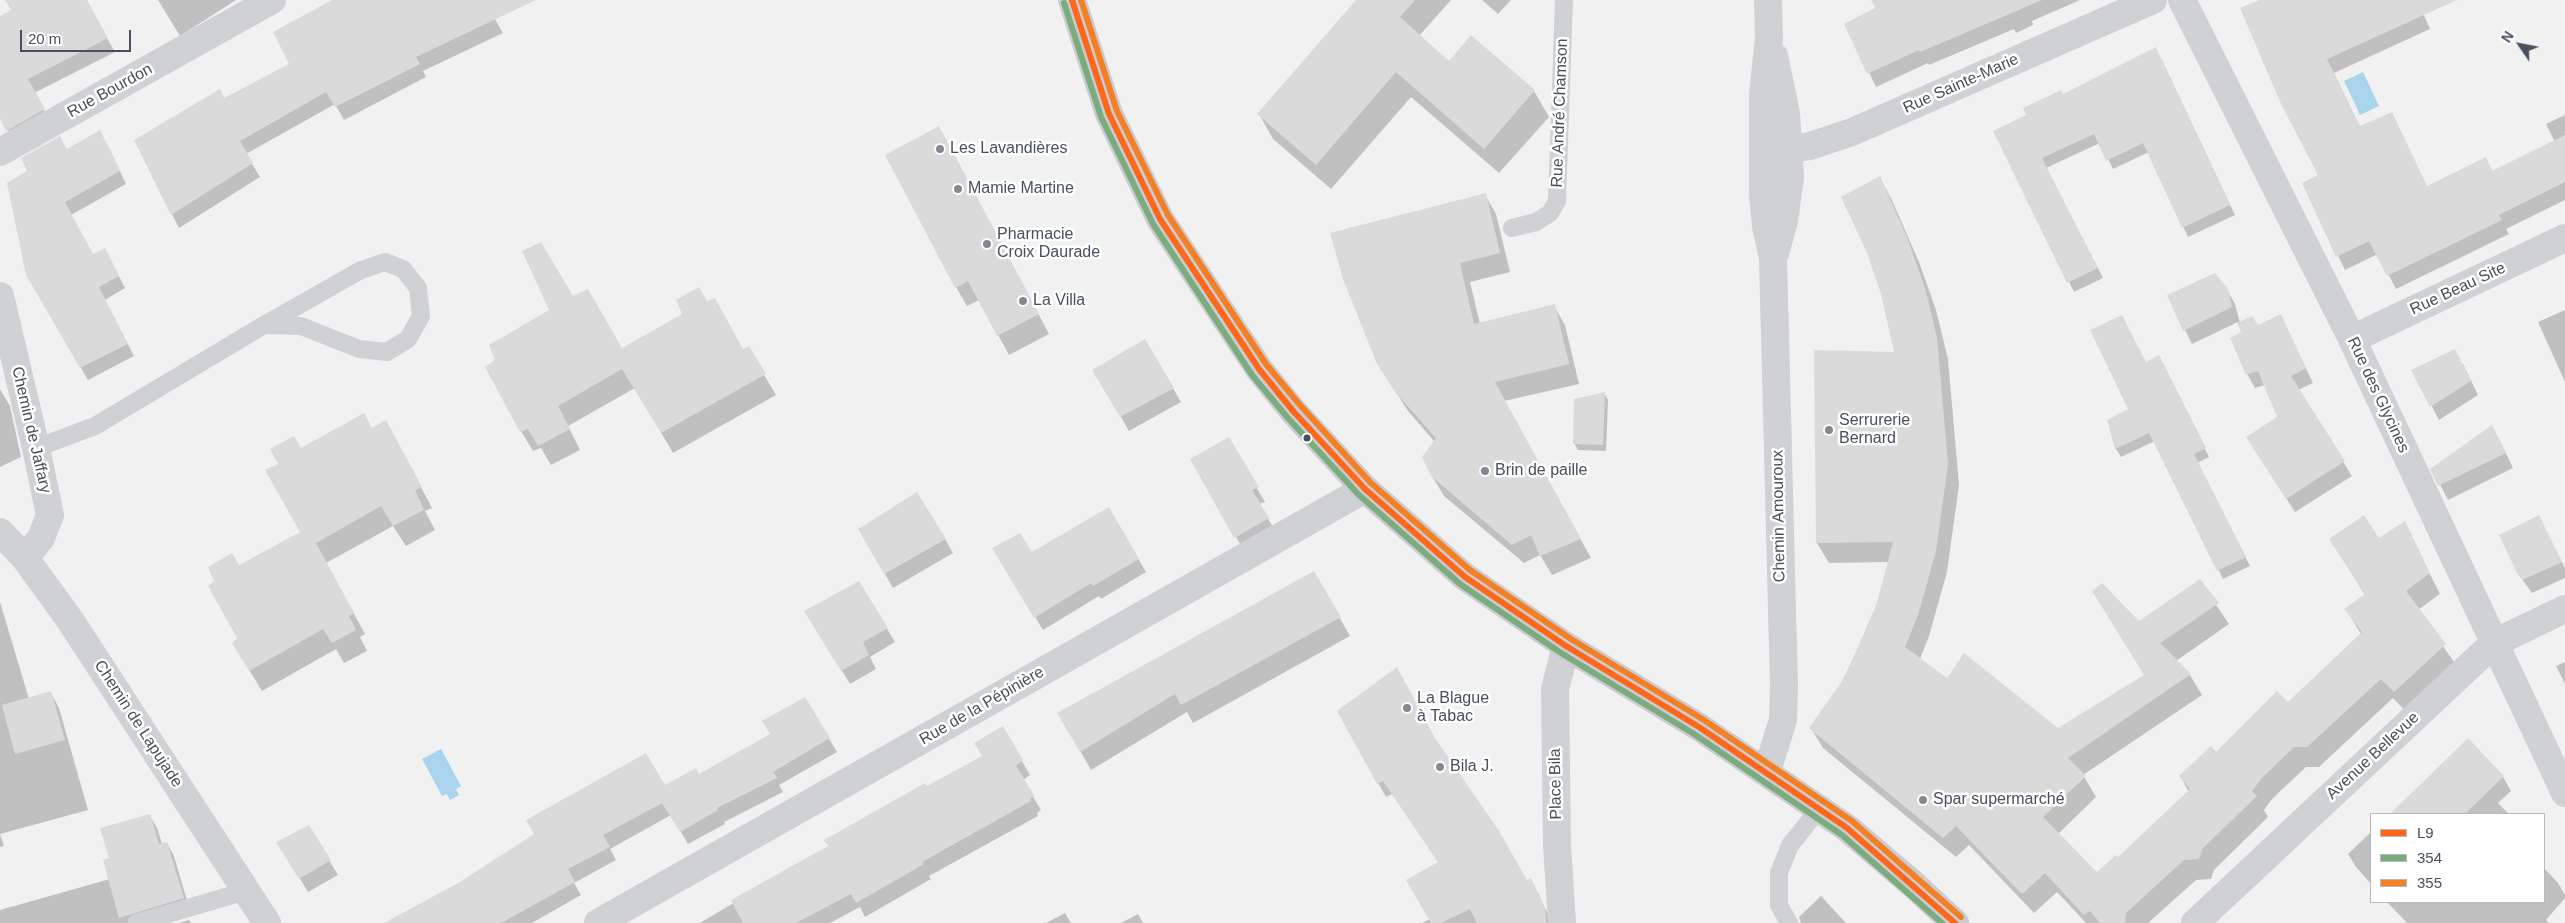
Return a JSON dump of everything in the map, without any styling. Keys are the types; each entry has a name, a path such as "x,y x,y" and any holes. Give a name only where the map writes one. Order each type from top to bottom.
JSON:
{"main road":[{"path":"1072,0 1109,114 1160,219 1259,369 1293,411 1365,489 1465,577 1566,646 1725,744 1847,828 1948,921"}],"street":[{"name":"Rue Bourdon","path":"0,152 272,0"},
{"name":"Chemin Amouroux","path":"1767,772 1783,720 1784,687 1773,258 1766,226 1763,195 1777,151 1763,94 1769,38 1768,0"},
{"name":"Rue Sainte-Marie","path":"1777,151 1810,146 1852,132 2153,0"},
{"name":"Rue des Glycines","path":"2182,0 2352,339 2565,794"},
{"name":"Rue Beau Site","path":"2352,339 2565,238"},
{"name":"Chemin de Jaffary","path":"0,296 50,515 41,538 25,558"},
{"name":"Rue de la Pépinière","path":"598,923 1365,489"},
{"name":"Chemin de Lapujade","path":"0,532 25,558 70,620 267,923"},
{"name":"Avenue Bellevue","path":"2195,923 2494,644 2565,609"},
{"name":"Place Bila","path":"1562,923 1557,845 1554,689 1566,646"}],"lane":[{"name":"Rue André Chamson","path":"1512,228 1536,222 1550,213 1557,201 1564,0"},
{"path":"36,448 96,426 264,325 361,270 385,262 403,269 418,288 421,316 408,339 387,352 359,349 301,326 264,325"},
{"path":"1789,923 1779,904 1779,873 1790,845 1820,808"},
{"path":"137,923 246,891"}],"water":[{"path":"2363,72 2379,106 2360,115 2344,81"},
{"path":"441,749 461,786 456,789 459,795 450,800 447,794 442,796 422,759"}],"building":[{"path":"5,0 87,0 108,38 28,79 45,109 6,131 0,118 0,16 11,10"},
{"path":"332,0 536,0 416,57 420,64 335,107 326,92 240,141 253,163 171,215 134,140 220,89 224,98 289,64 273,32"},
{"path":"1356,0 1415,0 1400,17 1449,61 1471,35 1535,90 1484,149 1396,72 1316,165 1257,114"},
{"path":"1871,0 2042,0 1920,52 1919,50 1867,74 1844,24 1875,8"},
{"path":"2259,0 2457,0 2327,59 2360,126 2392,112 2427,186 2486,157 2492,171 2565,135 2565,182 2499,215 2502,220 2387,276 2369,241 2336,257 2302,183 2318,175 2281,104 2240,8"},
{"path":"2156,47 2230,205 2182,228 2143,143 2106,161 2094,134 2042,158 2098,268 2067,283 1993,131 2026,115 2023,108 2061,90 2063,94"},
{"path":"939,126 1039,314 997,336 968,281 955,288 885,155"},
{"path":"100,130 120,171 65,202 93,254 105,248 119,276 99,287 128,344 80,368 26,275 7,183 27,171 21,158 60,136 67,149"},
{"path":"1880,176 1908,240 1925,288 1937,338 1948,464 1936,551 1918,615 1905,647 1947,678 1964,653 2058,728 2144,675 2092,591 2102,583 2139,621 2200,579 2219,603 2160,643 2191,674 2068,758 2086,776 2043,817 2097,872 2116,855 2118,857 2190,789 2179,776 2211,746 2216,752 2277,691 2288,702 2362,632 2344,609 2365,594 2329,539 2364,515 2379,538 2405,521 2430,573 2406,591 2446,644 2394,692 2381,679 2307,747 2294,747 2262,778 2252,791 2257,796 2202,849 2199,859 2184,860 2126,913 2125,923 2100,923 2090,911 2084,915 2045,873 2022,894 1956,826 1943,838 1809,728 1842,681 1854,656 1877,603 1893,542 1816,543 1814,350 1894,352 1881,294 1867,253 1841,197"},
{"path":"1486,193 1500,253 1460,263 1474,324 1555,304 1569,364 1495,382 1581,539 1540,556 1531,535 1512,545 1431,476 1422,457 1436,438 1395,392 1377,364 1343,279 1330,233"},
{"path":"541,242 573,296 588,289 622,348 682,314 676,300 699,287 707,301 715,298 743,349 749,346 766,374 661,433 622,369 558,406 570,429 538,446 528,429 520,432 485,367 495,360 489,345 549,310 522,251"},
{"path":"2215,273 2228,289 2232,307 2183,331 2167,295"},
{"path":"2281,314 2306,368 2291,376 2345,461 2286,499 2246,437 2277,417 2258,371 2246,375 2230,338 2241,332 2237,323 2252,316 2258,325"},
{"path":"2122,315 2146,362 2159,355 2206,448 2194,454 2246,557 2217,571 2149,433 2115,449 2107,420 2128,409 2090,330"},
{"path":"1145,339 1174,388 1120,417 1092,370"},
{"path":"2455,349 2471,381 2430,407 2411,370"},
{"path":"1605,392 1603,445 1573,444 1574,399"},
{"path":"364,413 372,428 386,420 422,487 415,490 424,510 393,526 381,506 316,543 354,613 349,616 356,630 332,643 323,629 249,671 232,643 237,638 208,586 214,581 208,567 232,553 239,565 300,532 265,470 278,464 270,449 294,436 301,448"},
{"path":"2492,425 2506,453 2438,486 2430,469"},
{"path":"1229,437 1259,487 1252,490 1269,518 1234,538 1190,459"},
{"path":"917,492 946,539 884,574 858,529"},
{"path":"1109,507 1139,559 1093,586 1091,583 1034,618 992,548 1020,533 1032,552"},
{"path":"2539,515 2562,562 2522,580 2499,535"},
{"path":"1314,571 1341,617 1181,705 1175,694 1080,752 1057,713"},
{"path":"859,581 888,628 863,642 869,655 841,671 804,611"},
{"path":"1397,667 1435,738 1499,831 1527,880 1531,878 1545,907 1546,923 1477,923 1470,909 1441,923 1431,923 1406,880 1438,862 1383,781 1377,784 1337,711"},
{"path":"51,691 65,740 15,754 2,705"},
{"path":"805,697 830,738 773,772 777,778 717,808 718,810 680,832 662,803 603,835 610,847 568,869 575,882 501,923 384,923 460,882 534,834 526,820 646,753 665,785 696,768 699,774 770,734 762,721"},
{"path":"1003,726 1023,760 1016,766 1034,795 1030,799 1031,801 922,862 924,864 856,903 851,894 796,923 743,923 731,900 828,846 824,840 925,783 927,786 982,756 974,743"},
{"path":"2468,738 2504,776 2466,813 2391,813"},
{"path":"150,814 159,844 167,842 184,898 119,918 103,860 109,858 100,828"},
{"path":"309,825 331,860 299,879 276,842"}],"transit line":[{"name":"L9","path":"1072,0 1109,114 1160,219 1259,369 1293,411 1365,489 1465,577 1566,646 1699,727 1847,828 1955,923"},
{"name":"355","path":"1081,0 1117,111 1168,215 1266,364 1300,405 1371,483 1470,570 1571,639 1704,720 1852,821 1961,917"},
{"name":"354","path":"1064,3 1101,117 1153,224 1252,375 1287,417 1359,495 1460,584 1561,653 1694,734 1842,835 1942,923"}],"place":[{"name":"Les Lavandières","path":"940,149"},
{"name":"Mamie Martine","path":"958,189"},
{"name":"Pharmacie Croix Daurade","path":"987,244"},
{"name":"La Villa","path":"1023,301"},
{"name":"Serrurerie Bernard","path":"1829,430"},
{"name":"Brin de paille","path":"1485,471"},
{"name":"La Blague à Tabac","path":"1407,708"},
{"name":"Bila J.","path":"1440,767"},
{"name":"Spar supermarché","path":"1923,800"}]}
